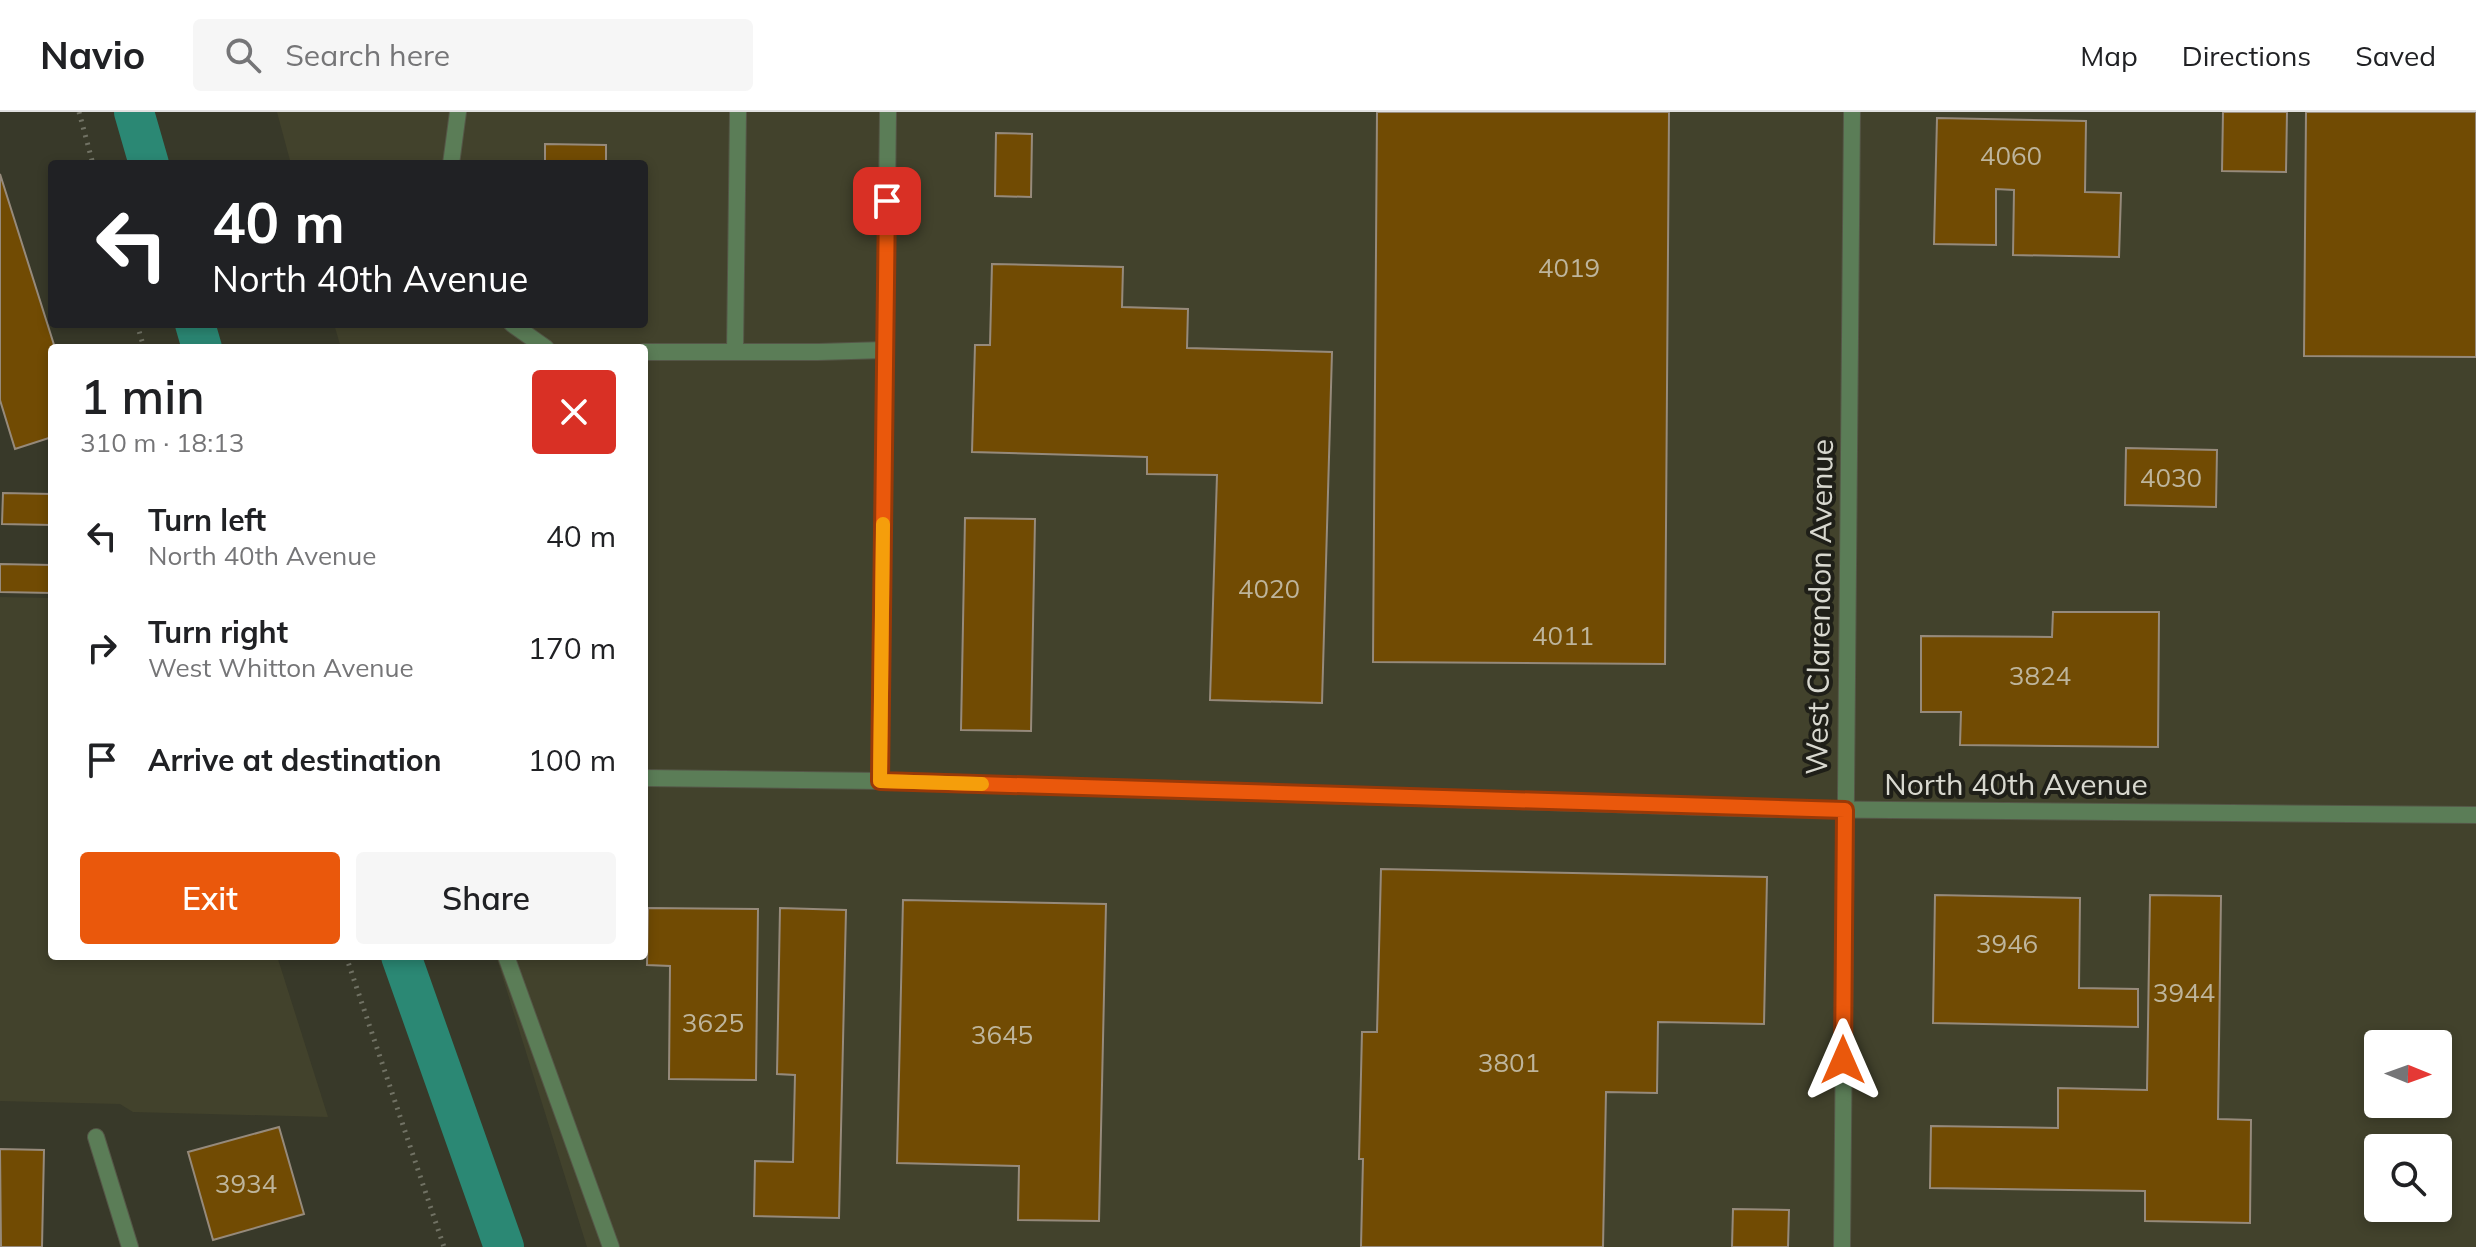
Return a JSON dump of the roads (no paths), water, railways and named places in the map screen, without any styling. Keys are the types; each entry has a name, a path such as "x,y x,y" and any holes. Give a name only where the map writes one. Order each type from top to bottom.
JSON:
{"street":[{"path":"452,160 458,112"},
{"path":"735,352 738,112"},
{"path":"880,781 888,112"},
{"name":"West Clarendon Avenue","path":"1842,1247 1852,112"},
{"path":"518,328 540,344"},
{"path":"648,352 885,350"},
{"name":"North 40th Avenue","path":"648,778 880,781 1845,810 2476,815"},
{"path":"507,960 611,1247"},
{"path":"96,1137 130,1247"}],"waterway":[{"path":"134,112 148,160"},
{"path":"196,328 201,344"},
{"path":"402,960 504,1247"}]}
